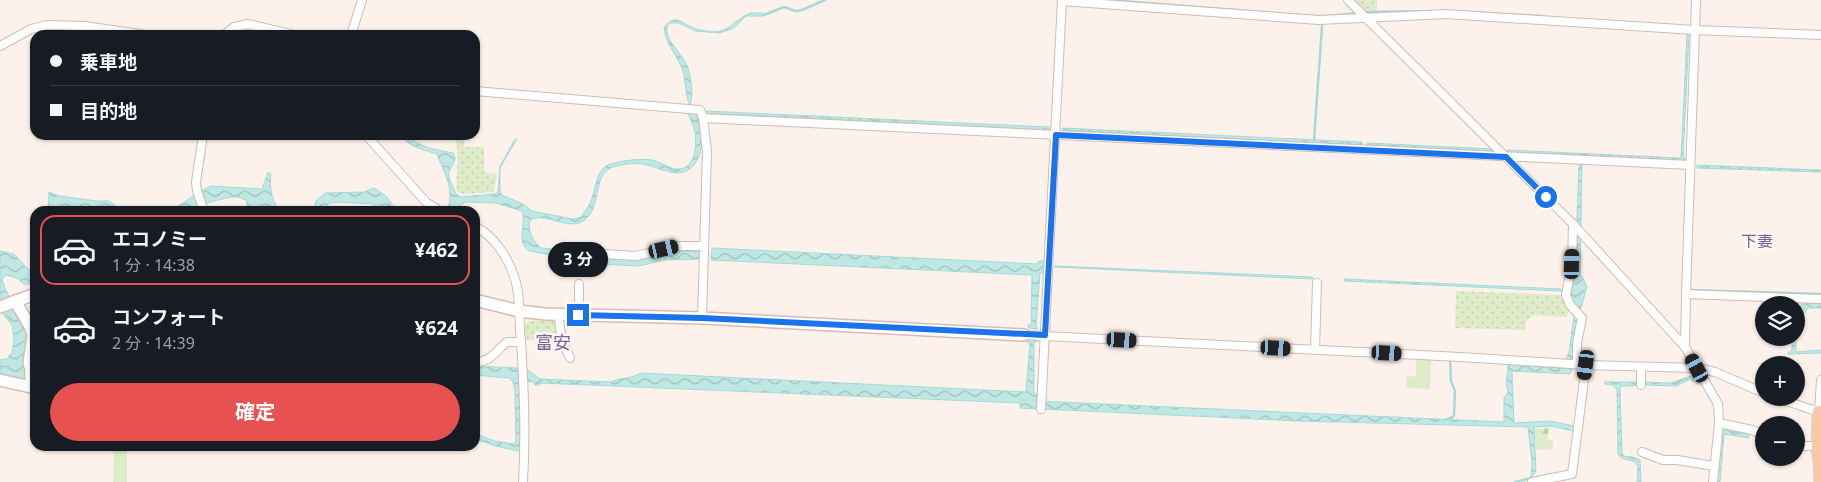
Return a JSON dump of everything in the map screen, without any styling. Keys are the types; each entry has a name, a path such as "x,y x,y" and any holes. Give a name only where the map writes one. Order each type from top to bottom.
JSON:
{"main road":[{"path":"1820,412 1818,446 1821,482"}],"street":[{"path":"353,30 362,0"},
{"path":"1041,410 1042,335 1056,135 1062,0 1319,20 1446,14 1821,36"},
{"path":"1348,0 1573,224 1685,347 1718,404 1719,423 1712,482"},
{"path":"1685,347 1696,0"},
{"path":"230,30 234,27 248,24 274,30"},
{"path":"0,46 31,29 47,25 85,26 112,30"},
{"path":"480,91 700,110 703,118 707,151 702,318"},
{"path":"703,118 1690,166"},
{"path":"202,140 196,182 202,206"},
{"path":"370,140 426,202 432,206"},
{"path":"1573,224 1572,264 1566,295 1570,305 1582,318 1577,364"},
{"path":"480,229 503,252 515,277 519,311 526,444 523,482"},
{"path":"581,250 636,256 678,246 704,248"},
{"path":"1315,350 1317,283"},
{"path":"578,315 580,284"},
{"path":"1686,294 1821,299"},
{"path":"0,307 30,296"},
{"path":"13,301 30,326"},
{"path":"480,301 519,311 559,315 702,318 1586,365 1697,368 1715,372 1755,389"},
{"path":"559,315 559,329 570,358"},
{"path":"480,362 490,358 507,342 521,342"},
{"path":"1532,482 1572,474 1586,365"},
{"path":"1641,366 1641,385"},
{"path":"0,380 30,387"},
{"path":"1799,406 1820,412 1821,380"},
{"path":"1719,423 1755,431"},
{"path":"1805,446 1818,446"},
{"path":"1642,452 1663,460 1677,460 1714,466"}],"green space":[{"path":"1353,0 1377,0 1377,11 1363,10"},
{"path":"455,140 462,140 465,147 484,147 484,170 488,173 497,174 494,192 463,194 457,192 457,145"},
{"path":"1456,291 1563,295 1569,311 1566,317 1534,315 1526,321 1526,330 1455,328"},
{"path":"558,320 560,344 540,343 539,340 524,340 524,325 530,321"},
{"path":"1416,359 1431,359 1430,389 1406,388 1406,377 1416,376"},
{"path":"1549,428 1547,439 1553,441 1553,449 1536,450 1535,429"},
{"path":"114,451 127,451 127,482 113,482"}],"water":[{"path":"763,13 764,16 746,16 734,28 720,33 695,31 679,23 669,23 667,29 670,40 686,63 689,72 692,92 690,106 683,71 669,44 664,27 668,23 672,21 679,20 699,30 714,32 725,30 746,15"},
{"path":"1687,34 1689,34 1683,158 1685,158 1685,161 1506,152 1507,150 1681,158"},
{"path":"687,110 697,112 701,144 701,152 698,158 688,170 677,173 639,164 613,167 602,176 592,211 582,222 575,224 544,218 530,220 529,228 531,235 541,248 626,259 692,251 700,252 700,259 665,260 639,266 598,264 529,251 525,247 522,237 522,211 496,203 465,202 460,206 448,206 449,189 437,154 412,145 405,140 413,140 428,147 453,153 455,160 449,172 449,178 456,194 461,197 495,194 498,191 500,166 515,139 517,139 500,168 500,191 502,195 523,204 532,211 573,219 581,217 591,201 598,176 610,164 641,159 652,160 677,169 688,165 694,156 695,150 696,137"},
{"path":"706,111 1049,127 1049,130 705,113"},
{"path":"1062,128 1362,142 1362,145 1063,130"},
{"path":"1367,143 1494,149 1493,151 1367,145"},
{"path":"1579,165 1582,165 1580,276 1582,276 1587,287 1581,308 1578,309 1570,299 1569,291 1575,267"},
{"path":"1697,165 1821,170 1821,172 1697,168"},
{"path":"268,172 271,174 270,184 277,206 247,206 246,200 231,197 197,206 178,206 211,186 262,189"},
{"path":"374,188 386,196 393,206 337,202 330,203 327,206 314,206 316,201 325,193 364,192"},
{"path":"49,192 59,196 109,201 116,206 48,206"},
{"path":"712,248 1038,264 1039,261 1044,261 1043,273 1040,273 1036,326 1038,329 1028,328 1028,325 1031,325 1032,275 711,260"},
{"path":"0,251 14,254 30,271 30,284 25,285 17,278 6,275 2,279 26,330 27,345 22,370 26,372 27,382 0,376 0,360 7,359 12,352 14,339 12,325 0,310"},
{"path":"1055,267 1313,277 1313,279"},
{"path":"1344,279 1561,289 1561,291 1344,281"},
{"path":"1805,303 1821,303 1821,308 1808,308 1805,312"},
{"path":"1574,316 1577,317 1576,346 1573,368 1570,374 1512,371 1514,423 1550,421 1574,426 1573,431 1552,426 1534,427 1536,471 1531,478 1532,462 1528,427 1298,421 1020,408 1020,403 540,383 535,385 534,382 524,381 522,452 480,441 480,436 495,441 514,444 516,442 515,391 513,382 509,378 480,375 480,366 517,368 521,372 529,371 540,379 611,382 633,377 640,373 1026,392 1030,343 1027,342 1027,339 1037,340 1037,342 1034,342 1034,393 1037,394 1037,401 1504,422 1504,398 1508,392 1508,363 1564,367 1569,352"},
{"path":"1792,346 1796,346 1796,352 1821,350 1821,353 1787,354 1792,350"},
{"path":"1691,376 1696,377 1699,384 1690,379 1677,386 1644,385 1644,382 1671,383"},
{"path":"1605,382 1638,382 1638,384 1633,386 1621,386 1620,388 1622,453 1624,456 1640,460 1641,482 1637,482 1637,464 1618,454 1617,390 1613,385 1605,384"},
{"path":"1723,430 1749,434 1749,438 1724,434 1720,482 1716,482"}],"waterway":[{"path":"764,15 784,7 796,11 802,10 825,0"},
{"path":"1109,0 1300,15"},
{"path":"1363,12 1435,11"},
{"path":"1448,11 1542,16"},
{"path":"1311,16 1358,13"},
{"path":"1314,140 1322,26"},
{"path":"1691,290 1821,294"},
{"path":"1445,420 1454,415 1455,391 1451,381 1450,360"},
{"path":"1515,482 1531,478"}],"district":[{"name":"下妻","path":"1757,241"},
{"name":"富安","path":"553,342"}],"route":[{"path":"578,315 702,318 1045,335 1056,135 1506,157 1546,197"}]}
